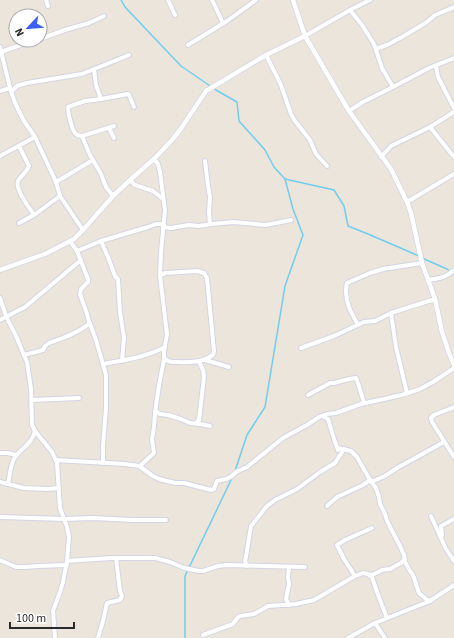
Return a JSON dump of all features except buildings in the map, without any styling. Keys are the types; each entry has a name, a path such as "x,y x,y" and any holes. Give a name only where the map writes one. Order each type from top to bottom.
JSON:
{"street":[{"path":"46,0 48,6"},
{"path":"168,0 175,15"},
{"path":"212,0 223,23"},
{"path":"188,45 256,0"},
{"path":"293,0 305,36 349,111 391,169 407,202 411,213 422,263 435,299 442,332 454,365"},
{"path":"0,270 45,254 74,239 113,196 154,159 180,130 206,91 266,55 305,36 370,0"},
{"path":"376,49 408,34 435,15 454,7"},
{"path":"350,10 374,44 382,68 392,87"},
{"path":"48,37 89,23 104,16"},
{"path":"1,50 10,88 16,105 24,121 35,137 56,182 60,196 83,230"},
{"path":"0,91 42,80 82,74 129,55"},
{"path":"266,55 281,85 291,114 310,140 316,154 327,166"},
{"path":"349,111 363,102 429,68 454,58"},
{"path":"436,66 438,77 454,108"},
{"path":"94,70 100,99"},
{"path":"114,126 78,136 75,133 69,116 68,107 85,101 128,94 134,107"},
{"path":"381,157 391,146 430,127 454,112"},
{"path":"430,127 454,157"},
{"path":"109,128 114,138"},
{"path":"82,136 106,186 113,196"},
{"path":"0,156 35,137"},
{"path":"19,146 29,168 20,177 17,187 34,215"},
{"path":"140,466 154,453 152,439 155,411 164,358 163,349 167,334 160,276 165,210 160,172 158,164 154,159"},
{"path":"56,182 93,160"},
{"path":"205,161 210,197 210,224"},
{"path":"407,202 454,174"},
{"path":"130,180 135,185 153,192 163,199"},
{"path":"19,223 34,215 60,196"},
{"path":"77,251 101,241 153,225 171,228 189,225 199,226 233,222 266,224 291,220"},
{"path":"101,241 115,276 118,279 120,312 124,338 122,361"},
{"path":"70,242 77,251 89,281 80,291 104,364 106,375 107,385 103,433 103,463"},
{"path":"0,320 25,307 81,260"},
{"path":"358,325 347,302 347,283 377,271 422,263"},
{"path":"160,270 164,273"},
{"path":"428,280 448,275 454,270"},
{"path":"160,276 164,273 197,271 206,275 214,351 212,355 199,362 172,362 164,358"},
{"path":"0,298 6,317 27,362 32,400 32,425 52,452 57,463 60,508 69,532 67,563 62,588 53,611 55,638"},
{"path":"301,348 334,336 364,322 375,321 391,313 435,299"},
{"path":"391,313 396,347 407,393"},
{"path":"24,355 43,350 45,346 74,333 90,323"},
{"path":"104,364 138,357 163,349"},
{"path":"204,360 229,367"},
{"path":"196,424 199,420 204,377 203,370 199,362"},
{"path":"56,460 140,466 159,479 175,483 184,482 211,490 214,489 217,481 226,479 247,467 283,438 322,416 425,387 454,368"},
{"path":"308,395 330,382 334,383 349,378 356,378 364,403"},
{"path":"32,400 79,398"},
{"path":"454,407 434,415 431,418 454,457"},
{"path":"155,411 160,414 168,415 190,423 210,426"},
{"path":"330,414 328,419 338,448 339,456"},
{"path":"322,416 328,419"},
{"path":"8,484 12,464 15,458 34,437 35,431"},
{"path":"327,506 337,497 370,481 385,476 444,442"},
{"path":"338,448 349,450 358,457 370,481 376,488 380,504 410,571 415,578 419,593 426,599 430,600"},
{"path":"247,566 245,561 251,526 267,506 275,500 297,489 335,463 344,449"},
{"path":"0,453 7,452 17,455"},
{"path":"0,482 24,488 59,488"},
{"path":"431,516 454,561"},
{"path":"0,517 166,520"},
{"path":"441,538 441,526 454,519"},
{"path":"355,576 337,545 372,528"},
{"path":"98,638 104,621 107,603 120,600 122,596 116,558"},
{"path":"0,560 16,567 116,558 155,558 184,568 199,571 218,566 305,567"},
{"path":"203,635 233,624 238,616 254,614 268,606 289,605 314,600 355,576 363,573 371,575 382,570 390,569 405,559"},
{"path":"289,567 289,584 286,599 289,605"},
{"path":"371,575 387,618"},
{"path":"348,638 375,623 430,600 454,585"},
{"path":"375,623 385,638"}],"waterway":[{"path":"121,0 125,7 181,66 216,90 237,102 239,121 265,150 274,167 285,179 293,209 303,235 285,286 265,407 247,435 235,471"},
{"path":"285,179 334,190 344,206 348,226 419,256"},
{"path":"422,258 447,269 454,274"},
{"path":"185,638 185,576 232,478"}]}
